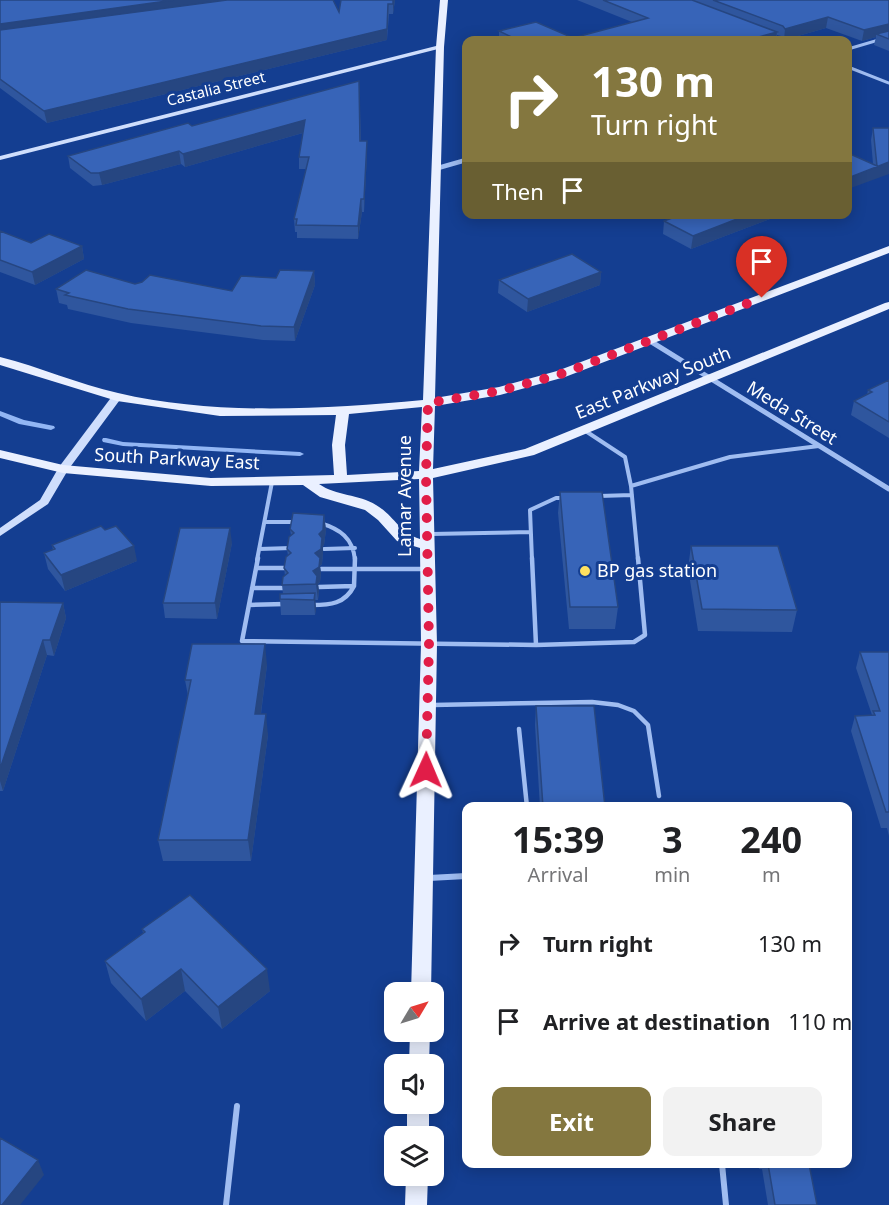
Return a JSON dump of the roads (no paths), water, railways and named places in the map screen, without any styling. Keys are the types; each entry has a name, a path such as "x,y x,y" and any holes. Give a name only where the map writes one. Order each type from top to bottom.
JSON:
{"main road":[{"name":"Lamar Avenue","path":"421,982 429,644 426,475 438,168 440,47 444,0"},
{"path":"0,361 117,397 220,412 343,411 428,403 500,391 551,377 889,249"},
{"name":"East Parkway South","path":"426,475 529,452 889,305"},
{"path":"341,478 338,442 343,411"},
{"name":"South Parkway East","path":"0,454 63,469 212,482 272,482 426,475"},
{"path":"305,480 325,494 342,497 370,507 383,517 402,538 427,540"},
{"path":"416,1205 417,1186"}],"street":[{"path":"852,48 889,37"},
{"name":"Castalia Street","path":"0,158 440,47"},
{"path":"852,69 889,83"},
{"path":"438,168 462,161"},
{"name":"Meda Street","path":"650,341 889,489"},
{"path":"0,533 44,502 63,469 117,397"}],"lane":[{"path":"272,482 242,641 536,645 634,642 645,635 631,486 625,456 584,430"},
{"path":"631,486 730,457 819,446"},
{"path":"588,497 632,495"},
{"path":"536,645 530,510 556,498 567,498"},
{"path":"265,522 304,522"},
{"path":"306,604 344,601 354,586 356,569 355,548 350,539 327,525 314,522"},
{"path":"427,540 530,532"},
{"path":"260,549 291,548"},
{"path":"324,549 355,548"},
{"path":"256,568 288,568"},
{"path":"321,569 427,569"},
{"path":"319,587 354,586"},
{"path":"252,588 285,588"},
{"path":"249,605 294,604"},
{"path":"427,706 592,702 618,705 634,711 648,725 659,796"},
{"path":"519,729 526,802"},
{"path":"423,878 462,876"},
{"path":"226,1205 237,1106"},
{"path":"722,1168 726,1205"}],"waterway":[{"path":"0,413 22,422 51,428"},
{"path":"106,440 123,444 300,454"}],"place":[{"name":"BP gas station","path":"585,571"}]}
